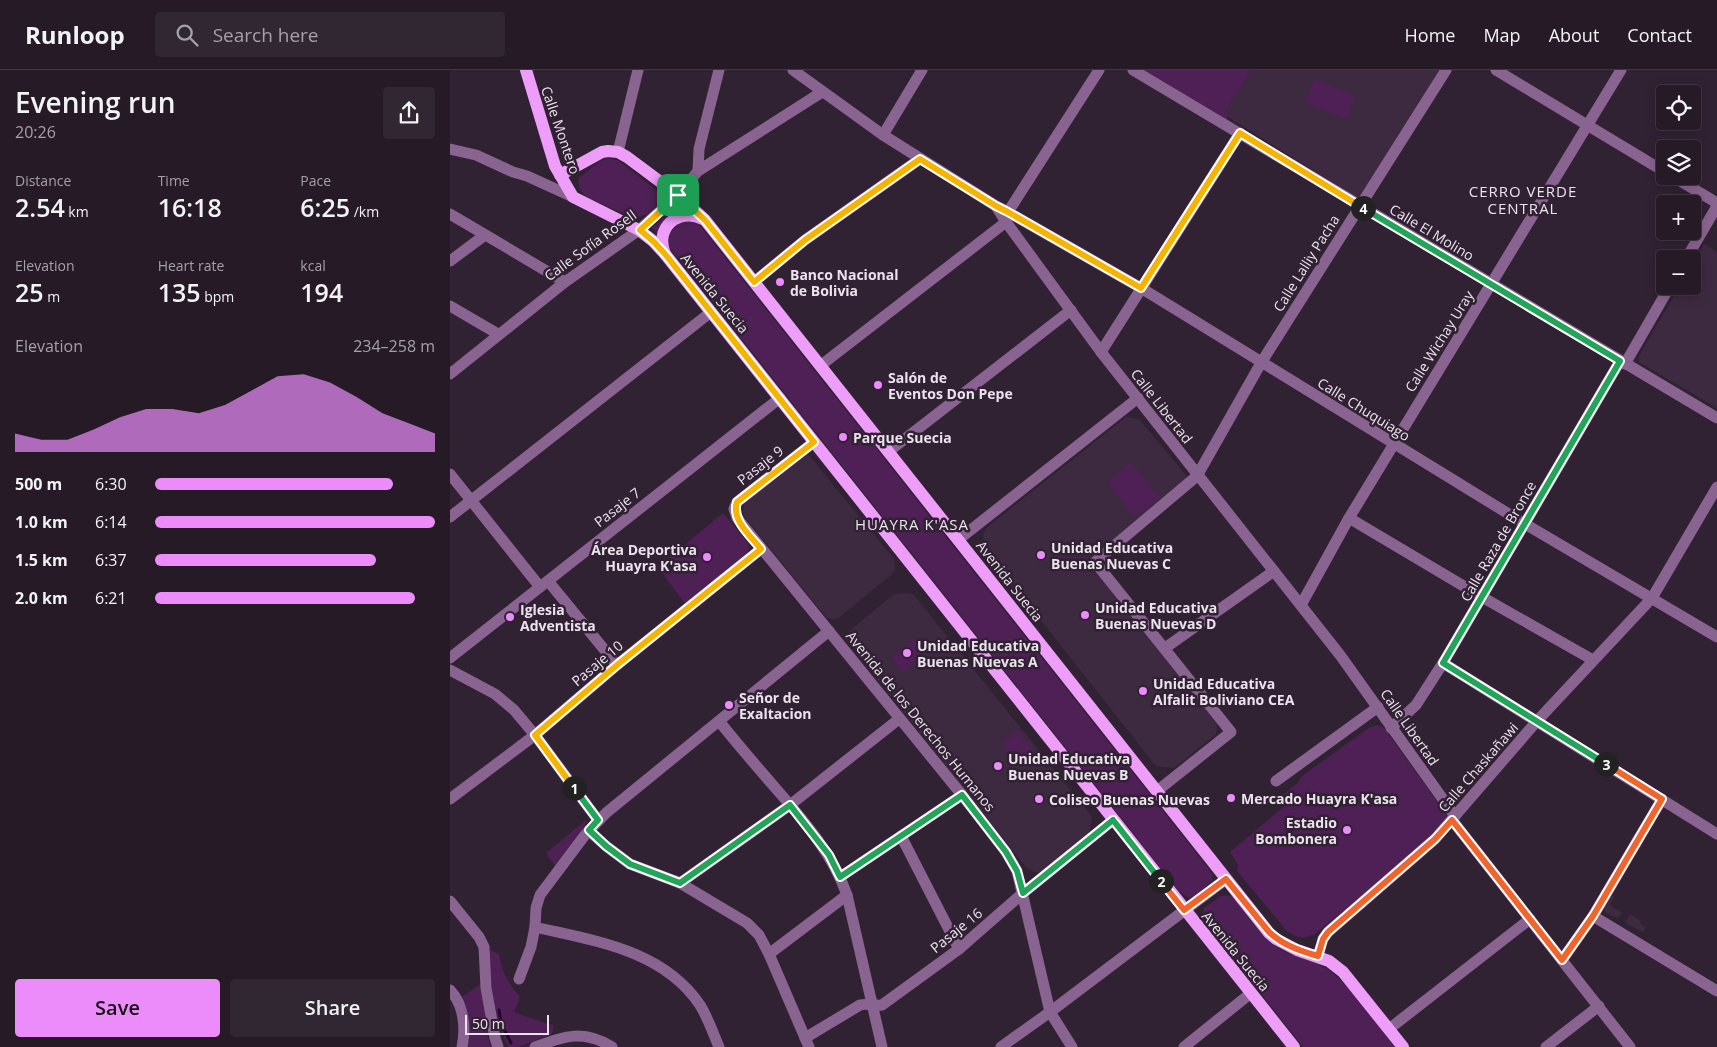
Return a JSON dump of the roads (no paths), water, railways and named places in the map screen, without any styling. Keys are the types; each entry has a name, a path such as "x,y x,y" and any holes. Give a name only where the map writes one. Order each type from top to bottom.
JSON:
{"main road":[{"name":"Calle Montero","path":"526,70 550,150 560,175 572,197"},
{"path":"560,175 602,152 618,152"},
{"name":"Avenida Suecia","path":"618,152 678,195 705,220 1269,932 1276,939 1297,950 1329,961 1342,972 1404,1047"},
{"name":"Avenida Suecia","path":"572,197 640,230 665,254 1294,1047"},
{"path":"665,254 661,242 665,229 669,224 687,214 705,220"}],"street":[{"path":"618,152 638,70"},
{"path":"698,171 699,149 719,70"},
{"name":"Calle Libertad","path":"793,70 882,134 996,206 1007,217 1101,352 1340,655 1378,706 1391,728 1454,818 1630,1047"},
{"path":"882,134 922,70"},
{"path":"820,366 1007,217 1099,70"},
{"name":"Calle El Molino","path":"1133,70 1717,418"},
{"name":"Calle Lalliy Pacha","path":"1197,476 1261,363 1446,70"},
{"path":"1496,70 1656,167"},
{"name":"Calle Wichay Uray","path":"1301,605 1393,444 1621,70"},
{"name":"Calle Sofía Rosell","path":"450,374 565,282 640,230 678,195 698,171 822,92"},
{"path":"1101,352 1240,133"},
{"path":"450,149 476,155 572,197"},
{"path":"754,282 805,240 920,159"},
{"path":"1686,185 1717,204 1691,250"},
{"path":"450,214 565,282"},
{"name":"Calle Chuquiago","path":"1007,217 1141,288 1525,524 1717,637"},
{"path":"450,261 484,235"},
{"name":"Calle Raza de Bronce","path":"1391,728 1416,705 1443,663 1665,295"},
{"path":"450,306 498,334"},
{"path":"888,452 1070,310"},
{"path":"450,517 711,312"},
{"name":"Pasaje 7","path":"450,658 780,398"},
{"path":"958,540 1138,398"},
{"name":"Pasaje 9","path":"737,518 734,509 737,502 814,442"},
{"path":"450,474 544,584 617,665"},
{"path":"1157,791 1231,732 1095,562 1197,476"},
{"name":"Calle Chaskañawi","path":"1318,956 1323,939 1328,932 1435,839 1538,721 1652,598 1717,487"},
{"name":"Avenida de los Derechos Humanos","path":"737,518 1006,852 1017,871 1050,1012 1072,1047"},
{"path":"1349,518 1593,660"},
{"name":"Pasaje 10","path":"450,799 535,735 617,665 761,549"},
{"path":"1165,648 1274,571"},
{"path":"519,980 531,948 536,908 540,895 589,830 598,820 829,631"},
{"path":"1443,663 1717,834"},
{"path":"450,670 495,694 514,710 535,735 598,820"},
{"path":"1276,781 1378,706"},
{"path":"680,883 790,805 899,719"},
{"path":"719,721 790,805 829,855 847,896 882,1047"},
{"path":"840,877 962,795"},
{"path":"1562,960 1593,916 1662,799"},
{"name":"Pasaje 16","path":"807,1042 860,1005 882,1005 958,948 1113,820"},
{"path":"589,830 630,864 680,883 747,923 759,936 769,954 807,1042"},
{"path":"901,836 958,948"},
{"path":"1002,1047 1226,879"},
{"path":"769,954 847,896"},
{"path":"450,900 480,937 484,947 486,988 498,1047"},
{"path":"1593,916 1717,991"},
{"path":"1389,1029 1530,919"},
{"path":"535,927 622,948 664,968 685,987 700,1006 719,1047"},
{"path":"450,990 458,1001 463,1014 465,1035 462,1047"},
{"path":"1184,1047 1251,994"},
{"path":"1546,1047 1599,1006"},
{"path":"535,1047 577,1034 596,1038 612,1047"}],"waterway":[{"path":"499,1010 501,1023 511,1043"}],"place":[{"name":"Banco Nacional de Bolivia","path":"780,282"},
{"name":"Salón de Eventos Don Pepe","path":"878,385"},
{"name":"Parque Suecia","path":"843,437"},
{"name":"Unidad Educativa Buenas Nuevas C","path":"1041,555"},
{"name":"Área Deportiva Huayra K'asa","path":"707,557"},
{"name":"Unidad Educativa Buenas Nuevas D","path":"1085,615"},
{"name":"Iglesia Adventista","path":"510,617"},
{"name":"Unidad Educativa Buenas Nuevas A","path":"907,653"},
{"name":"Unidad Educativa Alfalit Boliviano CEA","path":"1143,691"},
{"name":"Señor de Exaltacion","path":"729,705"},
{"name":"Unidad Educativa Buenas Nuevas B","path":"998,766"},
{"name":"Mercado Huayra K'asa","path":"1231,798"},
{"name":"Coliseo Buenas Nuevas","path":"1039,799"},
{"name":"Estadio Bombonera","path":"1347,830"}],"district":[{"name":"CERRO VERDE CENTRAL","path":"1523,200"},
{"name":"HUAYRA K'ASA","path":"912,524"}]}
